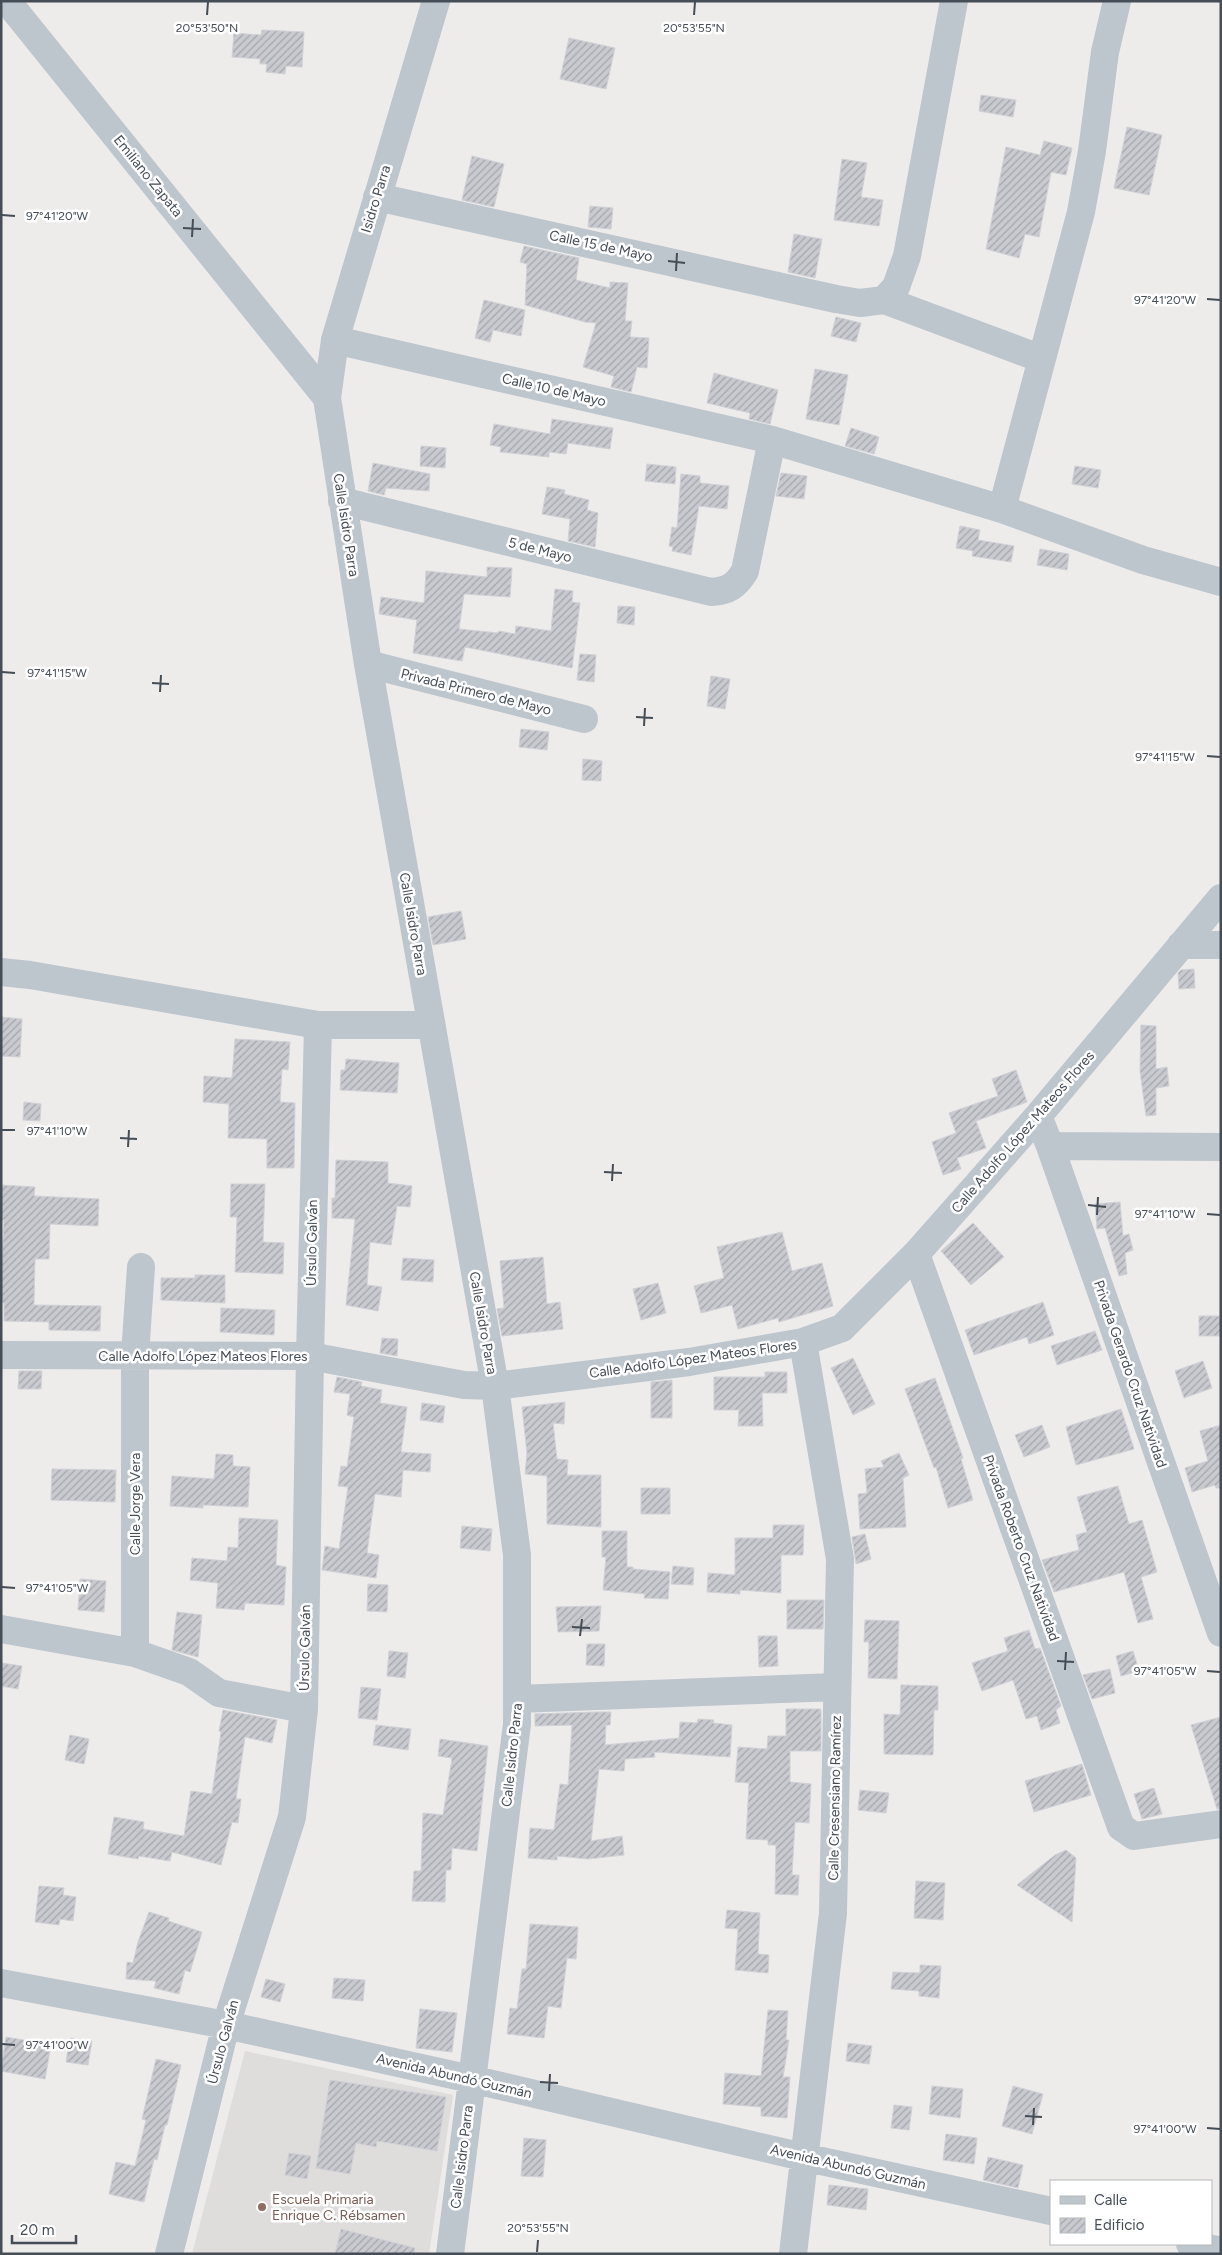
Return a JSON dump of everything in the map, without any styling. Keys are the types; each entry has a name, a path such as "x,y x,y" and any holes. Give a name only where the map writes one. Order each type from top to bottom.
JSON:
{"street":[{"name":"Emiliano Zapata","path":"7,1 327,398"},
{"name":"Isidro Parra","path":"327,398 335,340 436,1"},
{"path":"954,1 907,256 896,287 884,300 1042,359"},
{"path":"1002,509 1081,212 1092,152 1105,52 1117,1"},
{"name":"Calle 15 de Mayo","path":"377,197 860,303 884,300"},
{"name":"Calle 10 de Mayo","path":"335,340 772,440 1002,509 1143,560 1221,582"},
{"name":"Calle Isidro Parra","path":"327,398 368,664 494,1386 517,1555 518,1724 450,2254"},
{"name":"5 de Mayo","path":"342,501 710,592 724,591 738,584 745,571 772,440"},
{"name":"Privada Primero de Mayo","path":"368,664 584,720"},
{"name":"Calle Adolfo López Mateos Flores","path":"1,1355 310,1356 464,1385 494,1386 689,1362 803,1342 842,1328 916,1254 1038,1116 1221,898"},
{"path":"1181,945 1221,945"},
{"path":"1,972 30,975 318,1025 431,1025"},
{"name":"Úrsulo Galván","path":"169,2254 226,2025 292,1817 304,1710 318,1025"},
{"name":"Privada Gerardo Cruz Natividad","path":"1038,1116 1221,1632"},
{"path":"1050,1146 1220,1148"},
{"name":"Privada Roberto Cruz Natividad","path":"916,1254 1121,1826 1134,1836 1221,1824"},
{"name":"Calle Jorge Vera","path":"134,1654 135,1355 141,1267"},
{"name":"Calle Cresensiano Ramírez","path":"793,2254 833,1913 840,1559 803,1342"},
{"path":"1,1629 134,1654 189,1672 219,1693 304,1710"},
{"path":"517,1699 838,1688"},
{"name":"Avenida Abundó Guzmán","path":"1,1983 226,2025 471,2079 803,2157 1050,2211"},
{"path":"1194,2245 1221,2251"}],"shaded area":[{"path":"245,2051 453,2095 429,2254 192,2254"}],"building":[{"path":"262,30 304,32 302,67 286,66 285,74 266,72 267,64 260,64 260,59 232,57 234,33 261,35"},
{"path":"569,38 615,48 606,89 560,79"},
{"path":"981,95 1016,100 1013,117 979,111"},
{"path":"1127,127 1162,135 1149,195 1114,188"},
{"path":"1044,141 1072,148 1066,175 1051,172 1039,237 1025,234 1019,258 986,249 1006,147 1040,155"},
{"path":"472,156 504,164 494,207 462,200"},
{"path":"842,159 867,163 861,197 883,200 879,226 834,220"},
{"path":"590,206 613,208 611,229 588,227"},
{"path":"794,234 822,239 815,278 788,272"},
{"path":"524,246 579,258 576,280 610,288 610,282 628,283 625,321 632,321 630,337 649,338 647,368 637,367 631,392 611,387 614,376 583,367 596,323 585,322 525,305 527,264 520,262"},
{"path":"484,300 525,310 521,336 493,330 490,342 475,338"},
{"path":"836,317 861,323 856,342 831,336"},
{"path":"815,369 848,375 839,425 806,419"},
{"path":"714,373 778,390 770,424 749,419 750,413 707,403"},
{"path":"552,419 613,428 610,449 568,443 566,454 549,452 549,457 500,452 501,447 490,445 494,424 550,434"},
{"path":"851,428 879,437 874,454 845,446"},
{"path":"421,446 446,448 445,468 420,466"},
{"path":"373,463 430,474 429,491 386,488 384,495 368,491"},
{"path":"647,464 676,467 675,484 645,481"},
{"path":"1075,466 1101,470 1098,488 1072,484"},
{"path":"781,473 807,476 804,499 776,496"},
{"path":"681,474 700,476 700,483 729,486 727,509 699,506 691,555 672,551 673,547 669,546 672,527 677,528"},
{"path":"547,487 565,490 564,494 589,500 587,510 598,513 595,547 568,541 570,519 542,514"},
{"path":"960,526 980,530 978,540 1014,546 1011,562 972,556 973,551 956,548"},
{"path":"1040,549 1069,554 1067,570 1037,565"},
{"path":"487,567 512,568 510,597 464,594 459,629 498,633 499,631 515,634 516,626 551,631 555,589 573,591 572,602 580,603 572,668 465,647 462,661 413,653 417,620 379,614 381,597 424,603 426,571 487,577"},
{"path":"618,606 635,607 634,625 617,623"},
{"path":"580,654 596,655 594,682 577,680"},
{"path":"711,676 730,679 725,709 707,706"},
{"path":"521,729 549,732 547,750 519,747"},
{"path":"583,759 602,761 601,781 582,780"},
{"path":"461,911 466,939 433,945 428,917"},
{"path":"1194,969 1195,988 1179,989 1178,973 1181,970"},
{"path":"1,1017 22,1019 20,1057 1,1056"},
{"path":"1141,1025 1156,1026 1156,1069 1167,1067 1169,1086 1156,1088 1156,1115 1146,1116 1140,1071"},
{"path":"235,1039 290,1042 288,1070 282,1069 280,1102 295,1103 294,1168 267,1168 267,1139 228,1138 229,1104 203,1102 204,1076 232,1078"},
{"path":"346,1059 399,1063 397,1093 340,1090 341,1070 345,1070"},
{"path":"1016,1070 1027,1102 976,1121 986,1148 957,1158 961,1169 943,1175 932,1142 956,1133 949,1113 998,1096 992,1079"},
{"path":"24,1102 41,1104 40,1121 23,1120"},
{"path":"336,1160 388,1162 388,1183 412,1186 410,1207 397,1206 391,1245 370,1242 367,1285 382,1287 378,1311 346,1305 355,1219 332,1218 332,1198 335,1198"},
{"path":"231,1184 265,1184 263,1242 284,1243 283,1274 235,1272 237,1217 230,1217"},
{"path":"1,1185 35,1187 34,1196 99,1199 98,1226 50,1224 49,1259 35,1259 34,1305 101,1306 100,1331 49,1330 49,1322 4,1321 4,1303 1,1302 4,1220 1,1220"},
{"path":"1120,1202 1123,1236 1129,1234 1133,1250 1125,1253 1127,1274 1119,1276 1105,1228 1097,1229 1095,1204"},
{"path":"973,1223 1004,1257 971,1285 941,1251"},
{"path":"782,1232 792,1271 822,1263 833,1306 779,1322 778,1318 738,1329 732,1305 701,1313 694,1286 724,1278 717,1247"},
{"path":"543,1257 547,1304 560,1302 563,1329 502,1336 497,1309 504,1308 500,1261"},
{"path":"403,1258 434,1260 433,1282 401,1280"},
{"path":"195,1275 225,1275 225,1303 161,1300 161,1278 195,1278"},
{"path":"658,1283 666,1313 641,1320 633,1289"},
{"path":"1043,1302 1054,1335 1029,1344 1027,1337 974,1355 965,1330"},
{"path":"221,1308 275,1310 274,1335 220,1332"},
{"path":"1199,1316 1221,1316 1221,1336 1199,1336"},
{"path":"1095,1331 1102,1350 1057,1365 1051,1346"},
{"path":"382,1338 398,1339 397,1356 380,1353"},
{"path":"853,1358 875,1404 853,1415 831,1368"},
{"path":"1203,1361 1212,1388 1184,1398 1175,1371"},
{"path":"19,1371 42,1371 41,1389 18,1389"},
{"path":"765,1372 787,1372 787,1393 762,1393 763,1426 738,1426 739,1410 714,1410 714,1377 765,1377"},
{"path":"337,1377 362,1382 361,1386 382,1390 380,1403 407,1407 401,1452 431,1454 430,1472 403,1470 401,1497 375,1494 367,1553 379,1555 376,1578 322,1570 325,1546 339,1549 348,1487 338,1486 341,1466 347,1467 354,1417 347,1415 350,1394 334,1392"},
{"path":"935,1378 963,1458 961,1459 973,1500 948,1508 936,1467 934,1468 905,1389"},
{"path":"672,1380 672,1418 651,1418 651,1382"},
{"path":"565,1402 564,1424 553,1423 557,1459 568,1460 567,1475 601,1475 601,1527 547,1524 547,1476 525,1474 527,1453 522,1407"},
{"path":"422,1403 445,1406 443,1423 420,1420"},
{"path":"1121,1409 1134,1449 1076,1465 1066,1427"},
{"path":"1042,1425 1050,1447 1024,1457 1015,1435"},
{"path":"1221,1425 1221,1488 1216,1488 1215,1485 1192,1492 1185,1468 1208,1461 1200,1431"},
{"path":"899,1453 909,1475 903,1478 906,1527 860,1529 858,1494 867,1493 865,1469 884,1467 881,1461"},
{"path":"216,1454 233,1455 233,1466 250,1467 248,1507 203,1505 203,1508 170,1506 172,1476 214,1479"},
{"path":"52,1469 116,1470 115,1502 51,1500"},
{"path":"1118,1486 1129,1524 1142,1520 1157,1572 1141,1577 1153,1619 1138,1623 1124,1572 1054,1592 1042,1560 1079,1550 1076,1535 1087,1532 1077,1497"},
{"path":"641,1488 670,1488 670,1514 641,1514"},
{"path":"239,1518 278,1520 276,1565 286,1567 284,1605 245,1603 244,1610 216,1608 218,1583 190,1580 192,1558 227,1561 228,1547 238,1548"},
{"path":"773,1525 804,1525 803,1555 781,1555 781,1593 740,1590 740,1594 707,1592 708,1573 735,1575 735,1538 773,1538"},
{"path":"462,1526 492,1529 490,1551 460,1548"},
{"path":"602,1531 627,1531 627,1567 670,1572 668,1599 644,1598 645,1594 603,1590 606,1557 602,1557"},
{"path":"865,1534 871,1559 856,1564 852,1537"},
{"path":"673,1566 694,1568 693,1585 671,1584"},
{"path":"80,1579 106,1581 104,1612 78,1610"},
{"path":"368,1584 388,1585 387,1612 367,1611"},
{"path":"787,1600 824,1600 823,1629 787,1629"},
{"path":"601,1606 599,1631 558,1632 556,1607"},
{"path":"177,1612 202,1615 198,1657 172,1650"},
{"path":"865,1620 899,1621 897,1679 868,1678 869,1642 864,1642"},
{"path":"1029,1630 1035,1649 1040,1648 1061,1706 1056,1710 1060,1723 1041,1730 1037,1716 1026,1719 1013,1680 982,1691 972,1663 1008,1651 1004,1638"},
{"path":"758,1636 777,1636 778,1666 759,1667"},
{"path":"587,1644 605,1644 604,1666 586,1665"},
{"path":"389,1651 408,1653 405,1678 387,1676"},
{"path":"1133,1651 1139,1671 1121,1676 1116,1656"},
{"path":"1,1663 22,1666 18,1689 1,1686"},
{"path":"1110,1669 1115,1693 1092,1699 1083,1675"},
{"path":"901,1685 938,1686 938,1710 934,1710 933,1755 884,1754 884,1714 900,1715"},
{"path":"361,1687 381,1689 377,1720 358,1718"},
{"path":"786,1709 821,1709 821,1751 790,1751 790,1782 811,1784 809,1823 795,1822 792,1875 799,1875 798,1895 775,1894 776,1845 768,1845 768,1840 746,1839 749,1783 735,1782 738,1747 767,1749 768,1736 786,1736"},
{"path":"223,1710 277,1720 272,1743 245,1737 236,1799 241,1799 238,1823 232,1822 221,1865 172,1852 170,1861 139,1856 138,1859 108,1854 114,1817 144,1822 143,1829 184,1836 191,1791 212,1794"},
{"path":"611,1712 610,1725 606,1725 605,1745 679,1738 680,1722 697,1723 698,1719 714,1720 713,1723 732,1725 730,1757 654,1752 655,1757 625,1759 624,1771 599,1769 591,1841 622,1836 624,1855 588,1859 557,1856 557,1860 528,1858 530,1828 554,1830 560,1784 568,1785 572,1725 535,1726 535,1714"},
{"path":"1221,1717 1221,1809 1217,1809 1191,1725"},
{"path":"376,1725 411,1729 408,1750 373,1745"},
{"path":"70,1735 89,1739 84,1764 65,1760"},
{"path":"440,1739 488,1746 477,1851 452,1848 451,1870 446,1870 445,1902 412,1901 414,1871 421,1871 423,1813 443,1815 452,1758 438,1756"},
{"path":"1082,1764 1091,1795 1034,1812 1025,1781"},
{"path":"1154,1788 1162,1814 1142,1819 1134,1794"},
{"path":"860,1790 889,1793 886,1813 858,1810"},
{"path":"1066,1850 1076,1858 1072,1922 1017,1885 1055,1855"},
{"path":"916,1881 945,1883 943,1920 914,1918"},
{"path":"39,1886 64,1888 63,1895 76,1897 73,1921 60,1919 59,1925 35,1922"},
{"path":"727,1910 760,1913 758,1954 769,1955 768,1973 735,1970 738,1929 725,1928"},
{"path":"149,1912 169,1918 168,1921 202,1932 190,1972 185,1970 179,1994 154,1988 156,1981 126,1979 127,1962 133,1963 138,1942"},
{"path":"530,1924 578,1927 576,1959 567,1958 561,2008 548,2006 544,2038 507,2034 510,2008 517,2009 522,1969 526,1969"},
{"path":"920,1965 941,1966 939,1998 919,1996 919,1991 891,1989 893,1972 920,1973"},
{"path":"334,1978 365,1980 363,2001 332,1998"},
{"path":"266,1979 285,1984 280,2002 261,1997"},
{"path":"420,2009 457,2013 452,2052 416,2048"},
{"path":"768,2010 788,2011 786,2040 789,2040 783,2077 790,2077 787,2118 761,2116 761,2107 723,2104 725,2073 761,2076"},
{"path":"6,2037 51,2045 45,2079 1,2071"},
{"path":"70,2038 92,2041 88,2065 66,2062"},
{"path":"848,2043 872,2046 869,2064 846,2061"},
{"path":"156,2059 181,2065 167,2125 165,2125 157,2160 154,2159 144,2202 109,2194 116,2162 135,2166 146,2120 142,2119"},
{"path":"330,2080 446,2097 437,2151 377,2141 376,2147 356,2143 350,2174 316,2168"},
{"path":"932,2086 963,2089 960,2118 929,2114"},
{"path":"1013,2086 1043,2094 1032,2134 1002,2126"},
{"path":"894,2105 912,2107 909,2130 891,2128"},
{"path":"946,2134 977,2138 974,2164 943,2160"},
{"path":"524,2138 546,2140 543,2177 521,2176"},
{"path":"289,2153 311,2156 307,2179 285,2175"},
{"path":"988,2157 1023,2165 1018,2188 983,2180"},
{"path":"829,2185 868,2189 866,2210 827,2205"},
{"path":"341,2229 415,2248 414,2254 335,2254"}],"place":[{"name":"Escuela Primaria Enrique C. Rébsamen","path":"262,2207"}]}
